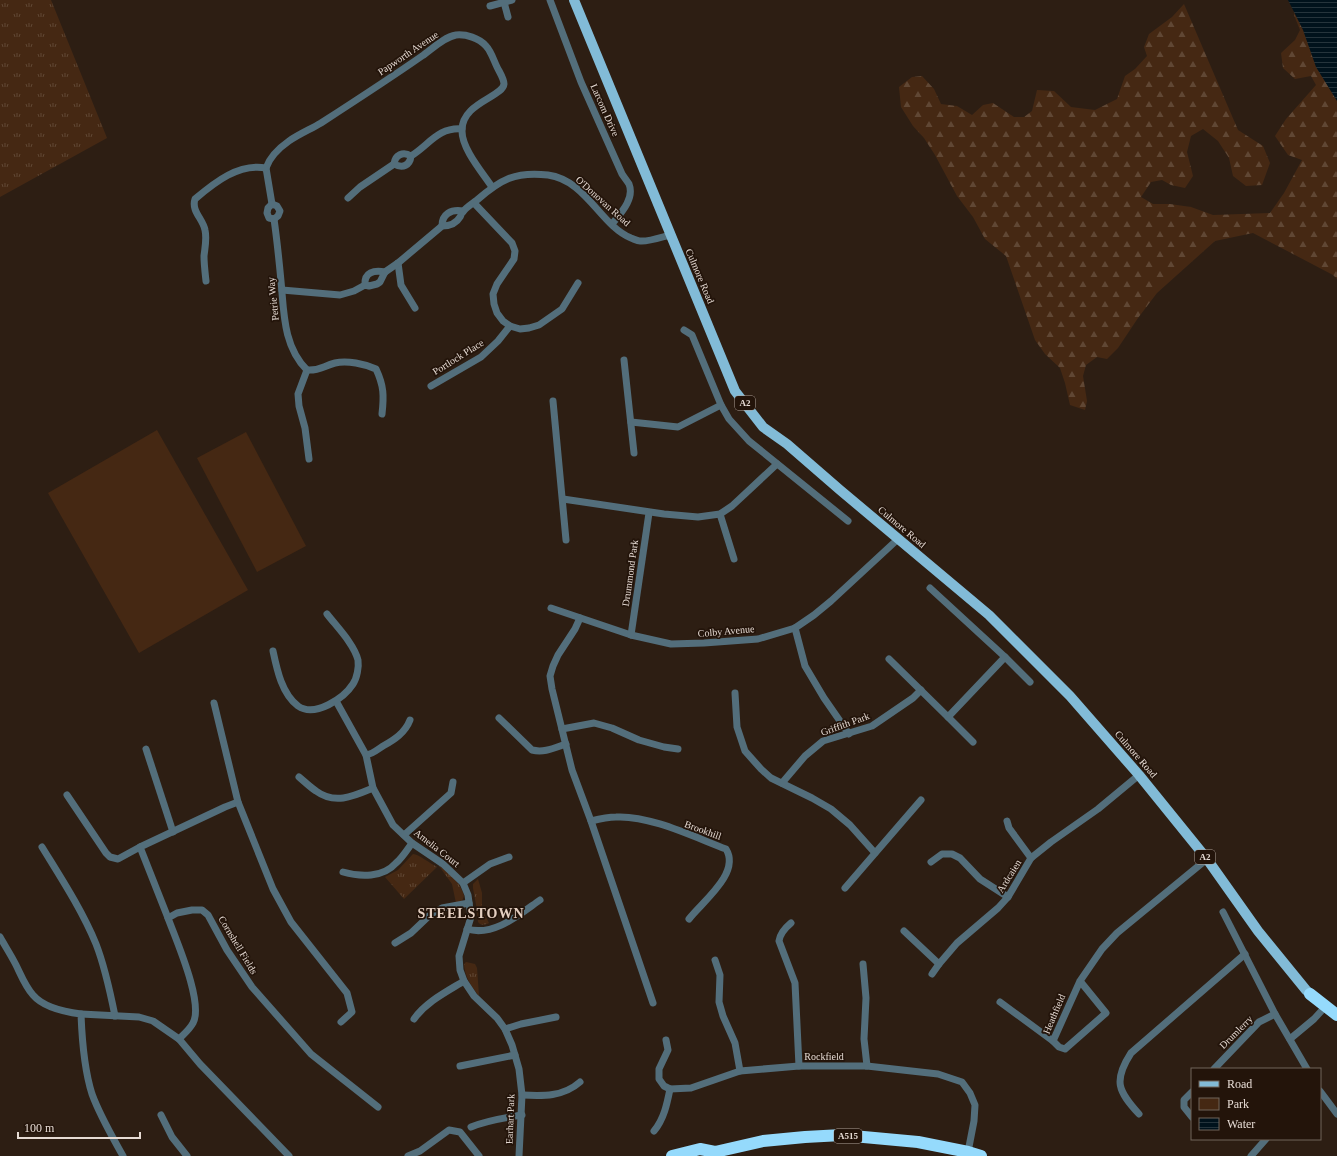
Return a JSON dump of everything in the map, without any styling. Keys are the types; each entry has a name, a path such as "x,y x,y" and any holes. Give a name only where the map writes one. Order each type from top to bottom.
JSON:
{"highway":[{"path":"1310,994 1337,1015"},
{"name":"A515","path":"672,1156 700,1149 713,1154 763,1141 805,1137 842,1136 918,1142 981,1156"}],"main road":[{"name":"Culmore Road","path":"574,0 735,391 763,427 787,444 989,615 1070,696 1139,775 1207,859 1258,931 1310,994 1337,1020"}],"street":[{"path":"490,6 512,0"},
{"name":"Larcom Drive","path":"550,0 581,82 622,174 630,186 630,196 624,209 612,224"},
{"path":"504,2 508,17"},
{"name":"Papworth Avenue","path":"266,168 275,152 289,141 320,124 445,40 455,35 469,36 479,40 487,46 503,79 504,85 501,91 490,96 471,109 465,118 462,129"},
{"path":"394,164 400,167 406,166 410,162 411,156 435,136 451,129 462,129 463,140 466,147 492,187"},
{"path":"348,198 360,187 394,164 396,158 400,154 405,153 411,156"},
{"path":"206,280 204,261 206,240 205,229 196,212 193,203 195,199 233,172 251,167 266,168"},
{"name":"Petrie Way","path":"266,168 272,204 268,208 267,213 269,218 274,220 282,302 287,334 299,362 307,370"},
{"name":"O'Donovan Road","path":"282,290 340,295 354,291 365,285 369,286 377,284 380,282 385,272 442,226 449,226 455,223 460,218 463,211 492,187 508,178 530,173 564,180 589,200 626,236 640,241 670,235"},
{"path":"474,203 512,243 515,251 514,259 497,284 493,294 497,313 503,321 510,326 520,328 529,328 539,325 562,309 578,283"},
{"name":"O'Donovan Road","path":"442,226 443,218 449,212 455,210 463,211"},
{"path":"398,263 401,285 414,308"},
{"name":"O'Donovan Road","path":"365,285 366,278 370,272 374,270 385,272"},
{"name":"Portlock Place","path":"431,386 481,357 498,341 510,326"},
{"path":"684,330 692,335 721,405 729,419 738,430 777,464 848,521"},
{"path":"624,360 634,453"},
{"path":"309,459 305,428 299,406 298,394 307,370 320,369 337,362 368,366 376,369 383,387 384,397 382,414"},
{"path":"553,401 566,540"},
{"path":"631,422 678,427 721,405"},
{"path":"563,499 649,513 698,517 720,514 732,506 777,464"},
{"name":"Drummond Park","path":"631,635 649,513"},
{"path":"720,514 734,559"},
{"name":"Colby Avenue","path":"551,608 631,635 671,644 758,639 795,628 832,601 898,539"},
{"path":"930,588 1030,682"},
{"path":"273,651 283,686 300,707 309,709 321,708 336,701 354,684 358,669 358,660 350,643 327,614"},
{"path":"580,618 576,629 558,655 553,666 550,676 552,689 572,770 654,1003"},
{"path":"795,628 806,666 824,698 849,734"},
{"path":"948,717 1005,657"},
{"path":"889,659 973,742"},
{"name":"Griffith Park","path":"782,783 804,756 824,741 872,726 913,698 921,690"},
{"path":"736,693 737,727 745,751 771,778 831,809 850,825 875,853"},
{"name":"Amelia Court","path":"336,701 366,755 373,788 393,825 412,843 443,864 463,883 468,895 471,917 467,929"},
{"path":"214,703 238,802 273,889 291,922 347,993 352,1012 341,1022"},
{"path":"499,718 532,750 548,751 566,744"},
{"path":"366,755 393,741 407,727 410,720"},
{"path":"562,729 594,723 612,728 639,740 678,749"},
{"path":"146,749 173,832"},
{"name":"Ardcaien","path":"932,974 958,943 998,908 1008,897 1031,858 1098,809 1139,775"},
{"path":"299,777 317,792 340,799 350,797 373,788"},
{"path":"404,835 451,793 452,782"},
{"path":"67,795 106,853 110,857 118,859 224,807 238,802"},
{"path":"845,888 920,800"},
{"name":"Brookhill","path":"591,821 615,816 628,817 668,828 726,849 729,854 729,860 725,876 718,887 689,919"},
{"path":"1007,821 1009,828 1031,858"},
{"path":"343,872 352,875 372,875 384,872 396,864 412,843"},
{"path":"42,847 77,905 96,944 107,976 115,1016"},
{"path":"140,847 168,918 193,988 196,1011 193,1023 179,1039"},
{"path":"931,862 942,854 952,854 960,858 980,879 1008,897"},
{"path":"463,883 490,864 509,857"},
{"name":"Heathfield","path":"1080,981 1106,1013 1065,1049 1059,1048 1053,1041 1080,981 1102,949 1117,933 1207,859"},
{"path":"467,929 481,931 502,925 540,900"},
{"path":"395,943 411,933 431,914 442,908 469,903"},
{"name":"Cornshell Fields","path":"168,918 177,913 192,910 202,910 208,915 227,950 252,987 311,1054 378,1107"},
{"path":"1222,912 1275,1014 1306,1068"},
{"path":"792,923 780,935 780,946 795,983 799,1066"},
{"name":"Earhart Park","path":"467,929 459,956 460,970 464,981 474,996 497,1018 505,1029 515,1055 522,1095 519,1156"},
{"path":"904,931 940,964"},
{"path":"0,937 20,976 33,996 46,1005 65,1012 139,1017 153,1021 179,1039 200,1064 289,1156"},
{"path":"1138,1114 1123,1095 1120,1086 1120,1075 1123,1064 1131,1053 1245,954"},
{"path":"715,960 720,975 719,1002 723,1016 735,1043 740,1072"},
{"path":"863,964 866,998 864,1039 867,1066"},
{"path":"414,1019 420,1011 431,1002 464,981"},
{"path":"1000,1002 1053,1041"},
{"path":"1290,1039 1314,1019 1324,1008"},
{"path":"81,1014 85,1060 92,1093 100,1113 122,1156"},
{"name":"Drumlerry","path":"1215,1068 1259,1022 1275,1014"},
{"path":"505,1029 521,1024 556,1017"},
{"path":"654,1131 659,1125 665,1110 670,1089 664,1086 658,1079 659,1069 668,1050 666,1040"},
{"path":"460,1066 515,1055"},
{"name":"Rockfield","path":"670,1089 691,1088 740,1072 799,1066 867,1066 938,1074 962,1082 970,1093 975,1105 974,1121 968,1152"},
{"path":"522,1095 543,1096 562,1093 573,1089 580,1082"},
{"path":"1321,1092 1337,1114"},
{"path":"1191,1093 1184,1100 1184,1107 1191,1116"},
{"path":"161,1114 172,1137 187,1156"},
{"path":"471,1127 486,1121 522,1115"},
{"path":"408,1156 420,1150 449,1130 460,1132 479,1156"},
{"path":"1251,1156 1265,1140"}],"green space":[{"path":"0,0 51,0 107,138 0,197"},
{"path":"1296,0 1337,70 1337,279 1333,275 1253,233 1215,241 1157,293 1118,348 1107,359 1097,357 1086,365 1083,376 1087,401 1085,410 1070,405 1060,368 1045,354 1035,340 1006,256 985,239 973,217 957,196 935,155 901,107 899,87 912,77 922,76 934,89 941,104 957,106 972,115 983,105 993,103 1014,117 1024,117 1032,111 1037,90 1054,91 1071,107 1095,110 1117,99 1125,76 1135,69 1147,56 1144,47 1149,34 1172,17 1184,4 1238,130 1263,146 1270,163 1262,185 1246,186 1233,176 1229,158 1218,141 1203,129 1191,136 1187,152 1193,176 1185,188 1171,185 1162,180 1151,182 1141,197 1153,204 1170,204 1191,207 1213,215 1270,213 1284,193 1302,160 1288,155 1275,136 1286,119 1316,85 1311,76 1295,79 1283,68 1281,53 1295,40 1300,30 1294,15"},
{"path":"157,430 248,590 139,653 48,493"},
{"path":"246,432 306,546 257,572 197,458"},
{"path":"413,854 437,867 404,899 385,877 398,870"},
{"path":"439,866 451,875 458,883 464,896 462,901 456,903 452,884"},
{"path":"478,879 482,893 482,910 489,923 485,925 478,922 473,884"},
{"path":"466,962 475,964 477,968 479,996 467,977 464,964"}],"water":[{"path":"1288,0 1337,0 1337,101 1316,67 1303,30"}],"district":[{"name":"STEELSTOWN","path":"471,913"}]}
